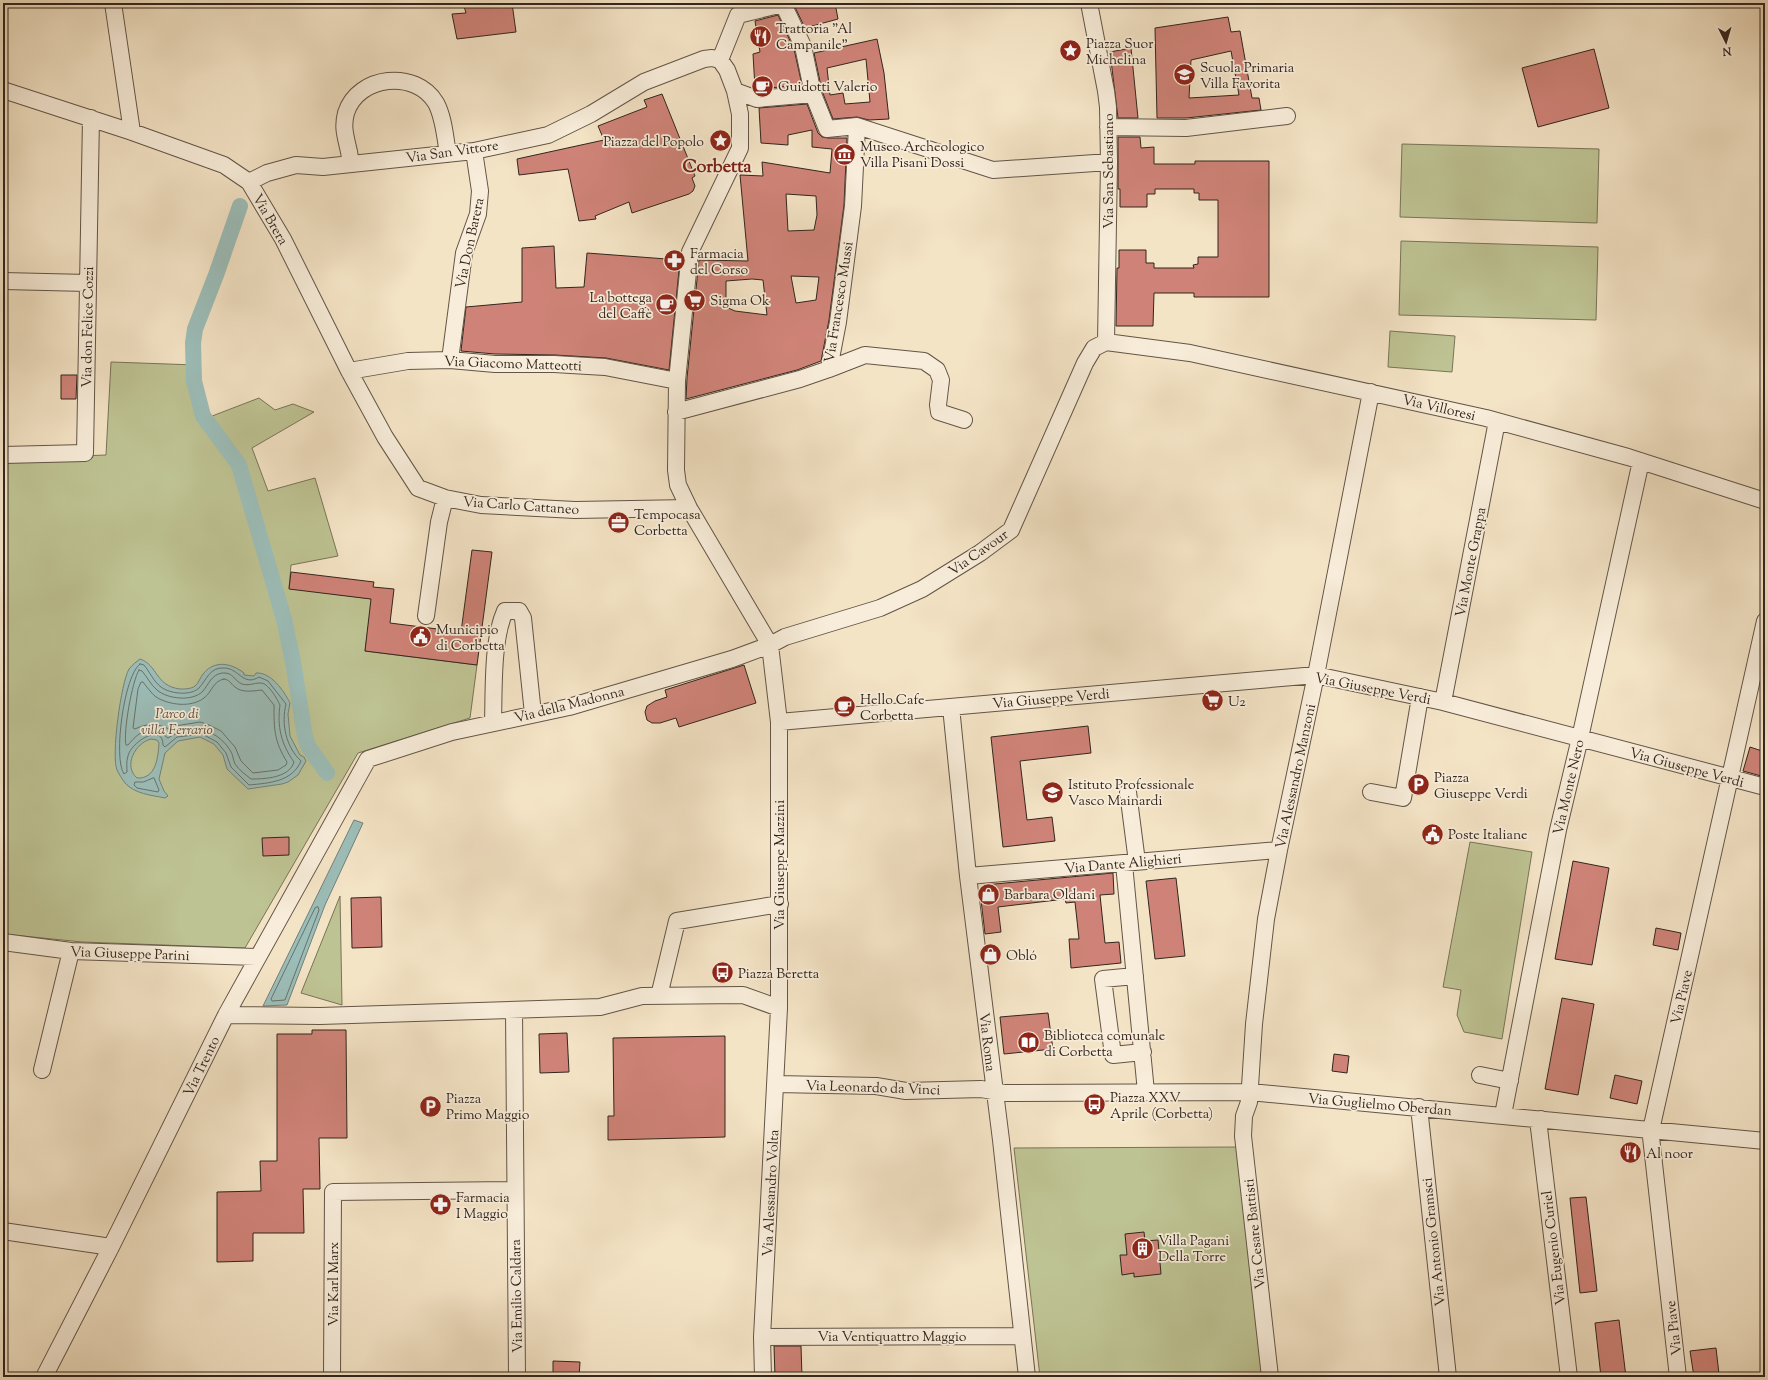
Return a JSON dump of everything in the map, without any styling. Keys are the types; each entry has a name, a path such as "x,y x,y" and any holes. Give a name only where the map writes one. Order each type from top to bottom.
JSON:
{"street":[{"path":"113,3 132,132"},
{"name":"Via San Sebastiano","path":"1089,3 1106,91 1108,127 1109,162 1106,342"},
{"path":"770,645 689,508 678,485 676,470 677,382 690,252 740,148 740,114 735,91 727,70 720,60 738,15 783,4 804,46 812,94 828,129 857,126 993,170 1109,162"},
{"name":"Via San Vittore","path":"249,182 266,173 296,165 323,167 474,151 548,135 591,114 644,82 704,59 712,58 720,60"},
{"path":"350,164 350,154 344,134 346,112 354,100 367,87 381,81 399,80 412,83 426,91 436,102 443,122 448,154"},
{"name":"Via Brera","path":"3,90 91,118 224,165 249,182 283,239 349,371"},
{"path":"735,91 757,99 812,94"},
{"path":"1108,127 1186,128 1287,116"},
{"name":"Via don Felice Cozzi","path":"3,455 85,453 91,118"},
{"name":"Via Francesco Mussi","path":"676,412 800,379 829,369 838,322 853,206 857,126"},
{"name":"Via Don Barera","path":"450,360 464,253 478,214 480,191 474,151"},
{"path":"3,281 88,283"},
{"name":"Via Villoresi","path":"1106,342 1190,353 1497,421 1562,437 1765,501"},
{"name":"Via Cavour","path":"770,645 785,637 880,608 922,589 980,552 1011,530 1085,363 1094,348 1106,342"},
{"path":"829,369 865,355 924,361 937,370 941,380 938,405 939,412 964,420"},
{"name":"Via Giacomo Matteotti","path":"349,371 408,361 450,360 495,364 554,364 606,367 677,382"},
{"name":"Via Carlo Cattaneo","path":"349,371 385,437 418,488 445,498 481,505 575,510 689,508"},
{"name":"Via Alessandro Manzoni","path":"1250,1092 1254,1024 1266,919 1316,675 1371,392"},
{"name":"Via Monte Grappa","path":"1443,702 1497,421"},
{"name":"Via Monte Nero","path":"1503,1115 1558,830 1580,738 1641,461"},
{"path":"426,616 439,522 445,498"},
{"path":"493,722 499,624 505,611 519,611 524,618 533,714"},
{"name":"Via Piave","path":"1678,1377 1651,1130 1731,779 1765,621"},
{"name":"Via della Madonna","path":"368,759 452,732 493,722 569,707 638,688 732,659 770,645"},
{"name":"Via Giuseppe Mazzini","path":"770,645 779,722 779,1008"},
{"name":"Via Giuseppe Verdi","path":"779,722 1316,675 1443,702 1765,788"},
{"path":"1371,792 1403,798 1420,697"},
{"name":"Via Roma","path":"951,707 968,876 1027,1377"},
{"name":"Via Trento","path":"44,1377 111,1247 226,1015 368,759"},
{"path":"1128,792 1135,976 1146,1092"},
{"name":"Via Dante Alighieri","path":"968,876 1279,850"},
{"path":"659,996 677,921 780,904"},
{"name":"Via Giuseppe Parini","path":"3,942 71,951 258,957"},
{"path":"42,1070 71,951"},
{"path":"1135,976 1103,979 1113,1055 1143,1052"},
{"path":"226,1015 320,1016 600,1008 642,996 743,995 779,1008"},
{"name":"Via Alessandro Volta","path":"763,1377 762,1337 779,1008"},
{"path":"514,1010 515,1190"},
{"path":"1480,1075 1510,1081"},
{"name":"Via Leonardo da Vinci","path":"776,1084 876,1086 906,1091 981,1089 994,1091"},
{"name":"Via Guglielmo Oberdan","path":"994,1091 1004,1093 1250,1092 1765,1141"},
{"name":"Via Cesare Battisti","path":"1250,1092 1249,1102 1244,1116 1243,1136 1270,1377"},
{"name":"Via Antonio Gramsci","path":"1419,1108 1448,1377"},
{"name":"Via Eugenio Curiel","path":"1541,1119 1539,1128 1569,1377"},
{"name":"Via Karl Marx","path":"332,1377 333,1192 515,1190"},
{"name":"Via Emilio Caldara","path":"515,1190 517,1377"},
{"path":"3,1231 111,1247"},
{"name":"Via Ventiquattro Maggio","path":"762,1337 1022,1336"}],"green space":[{"path":"1402,144 1599,149 1597,223 1400,217"},
{"path":"1401,241 1598,247 1596,320 1399,315"},
{"path":"1390,331 1455,336 1452,372 1388,367"},
{"name":"Parco di villa Ferrario","path":"111,362 196,365 196,377 207,418 259,398 275,410 293,404 314,412 252,448 268,491 315,478 338,556 291,565 289,588 372,599 365,651 477,665 470,718 358,753 245,948 82,942 3,934 3,459 106,455"},
{"path":"1470,842 1532,852 1502,1039 1464,1032 1457,1015 1461,990 1443,987"},
{"path":"340,896 342,1005 301,993"},
{"path":"1240,1147 1265,1377 1040,1377 1014,1148"}],"water":[{"path":"140,659 146,662 166,684 180,689 195,686 208,669 213,666 223,664 234,667 244,673 244,675 254,676 256,673 272,679 281,688 290,703 288,714 290,736 300,755 304,757 306,761 298,775 282,784 248,789 227,769 223,755 214,744 200,737 178,741 165,753 159,779 168,796 165,798 149,795 138,792 129,787 117,770 115,762 116,736 120,703 126,677 129,669","holes":["151,739 157,740 159,743 159,749 155,766 148,775 137,778 131,767 131,761 136,750 145,741"]},
{"path":"354,820 363,823 325,905 287,1005 263,1006"}],"building":[{"path":"463,3 512,3 516,32 457,39 452,14 466,13"},
{"path":"793,3 835,3 838,19 805,28"},
{"path":"778,15 794,49 802,85 758,89 755,88 753,54 760,52 755,21"},
{"path":"1228,17 1231,32 1240,31 1252,98 1259,98 1261,110 1186,118 1157,118 1155,28","holes":["1231,51 1239,95 1189,98 1191,60"]},
{"path":"877,39 884,73 889,119 869,120 857,117 833,119 822,91 814,53","holes":["866,59 870,102 845,104 843,93 830,95 827,68"]},
{"path":"1131,48 1138,118 1118,118 1110,52"},
{"path":"1594,49 1609,108 1538,127 1522,68"},
{"path":"662,94 695,176 692,178 695,186 693,191 689,194 632,213 629,202 595,216 596,219 579,221 568,169 519,175 517,159 604,140 598,126 647,107 644,100"},
{"path":"807,104 818,133 822,137 847,138 844,205 829,320 821,361 797,370 686,399 699,260 748,261 740,175 763,176 762,162 830,173 832,149 812,147 812,130 788,135 788,145 761,143 759,108","holes":["786,194 816,196 817,215 814,230 788,231","791,276 819,277 816,300 796,303","752,279 763,280 767,315 735,311 726,307 726,281"]},
{"path":"1118,137 1140,137 1141,148 1154,147 1154,164 1195,164 1195,161 1269,161 1269,297 1194,297 1194,293 1154,293 1153,326 1116,326 1117,268 1119,268 1119,250 1146,250 1146,263 1154,263 1154,268 1194,268 1193,265 1198,264 1198,257 1218,257 1218,200 1199,200 1199,193 1194,193 1194,189 1155,189 1155,194 1147,194 1147,207 1120,207 1120,189 1118,189"},
{"path":"554,246 556,288 584,287 587,253 680,260 669,370 606,358 495,354 461,351 466,307 522,302 522,248"},
{"path":"61,375 77,375 76,399 61,399"},
{"path":"472,550 492,552 477,665 365,651 371,599 289,589 291,572 374,582 373,587 394,589 390,623 461,632"},
{"path":"744,665 756,703 679,727 676,718 660,723 652,723 647,720 645,712 647,706 655,701 667,697 665,690"},
{"path":"1088,726 1091,753 1020,761 1027,820 1052,817 1055,841 1003,847 991,737"},
{"path":"1750,747 1765,752 1765,777 1743,771"},
{"path":"289,837 289,855 263,856 262,838"},
{"path":"1573,861 1609,868 1592,965 1555,959"},
{"path":"1113,873 1114,894 1100,895 1105,943 1119,942 1121,963 1071,968 1069,939 1079,939 1075,902 1066,903 1065,899 998,907 1001,932 985,934 980,891 984,885"},
{"path":"1176,878 1185,956 1155,959 1146,881"},
{"path":"381,897 382,947 352,948 351,898"},
{"path":"1656,928 1681,933 1678,950 1653,945"},
{"path":"1562,998 1594,1004 1578,1095 1545,1089"},
{"path":"1048,1013 1053,1049 1004,1054 1000,1017"},
{"path":"312,1030 346,1030 347,1138 319,1138 320,1189 303,1189 304,1233 253,1233 253,1261 217,1262 217,1192 261,1191 260,1161 277,1161 277,1034 312,1034"},
{"path":"567,1033 569,1072 540,1073 539,1034"},
{"path":"725,1036 725,1137 608,1140 608,1116 614,1116 613,1038"},
{"path":"1334,1054 1349,1056 1347,1073 1332,1071"},
{"path":"1615,1075 1642,1081 1637,1104 1610,1098"},
{"path":"1586,1197 1597,1291 1580,1293 1570,1198"},
{"name":"Villa Pagani Della Torre","path":"1144,1232 1145,1241 1158,1240 1161,1274 1134,1277 1134,1273 1122,1275 1120,1255 1127,1255 1125,1234"},
{"path":"1619,1320 1626,1377 1601,1377 1595,1323"},
{"path":"774,1346 801,1346 802,1377 775,1377"},
{"path":"1716,1348 1719,1374 1694,1377 1690,1351"},
{"path":"553,1361 580,1362 579,1377 553,1377"}],"waterway":[{"path":"240,206 195,329 193,343 194,381 203,416 239,465 284,619 293,662 305,737 308,746 327,773"}],"place":[{"name":"Trattoria \"Al Campanile\"","path":"761,36"},
{"name":"Piazza Suor Michelina","path":"1070,51"},
{"name":"Scuola Primaria Villa Favorita","path":"1184,75"},
{"name":"Guidotti Valerio","path":"762,86"},
{"name":"Piazza del Popolo","path":"720,141"},
{"name":"Museo Archeologico Villa Pisani Dossi","path":"845,154"},
{"name":"Farmacia del Corso","path":"675,261"},
{"name":"Sigma Ok","path":"695,300"},
{"name":"La bottega del Caffè","path":"667,305"},
{"name":"Tempocasa Corbetta","path":"618,522"},
{"name":"Municipio di Corbetta","path":"421,637"},
{"name":"U2","path":"1212,701"},
{"name":"Hello Cafe Corbetta","path":"844,707"},
{"name":"Piazza Giuseppe Verdi","path":"1419,785"},
{"name":"Istituto Professionale Vasco Mainardi","path":"1053,792"},
{"name":"Poste Italiane","path":"1432,834"},
{"name":"Barbara Oldani","path":"988,894"},
{"name":"Obló","path":"991,955"},
{"name":"Piazza Beretta","path":"723,973"},
{"name":"Biblioteca comunale di Corbetta","path":"1029,1043"},
{"name":"Piazza XXV Aprile (Corbetta)","path":"1094,1105"},
{"name":"Piazza Primo Maggio","path":"430,1106"},
{"name":"Al noor","path":"1631,1153"},
{"name":"Farmacia I Maggio","path":"441,1205"},
{"name":"Villa Pagani Della Torre","path":"1143,1248"}],"district":[{"name":"Corbetta","path":"717,166"}]}
